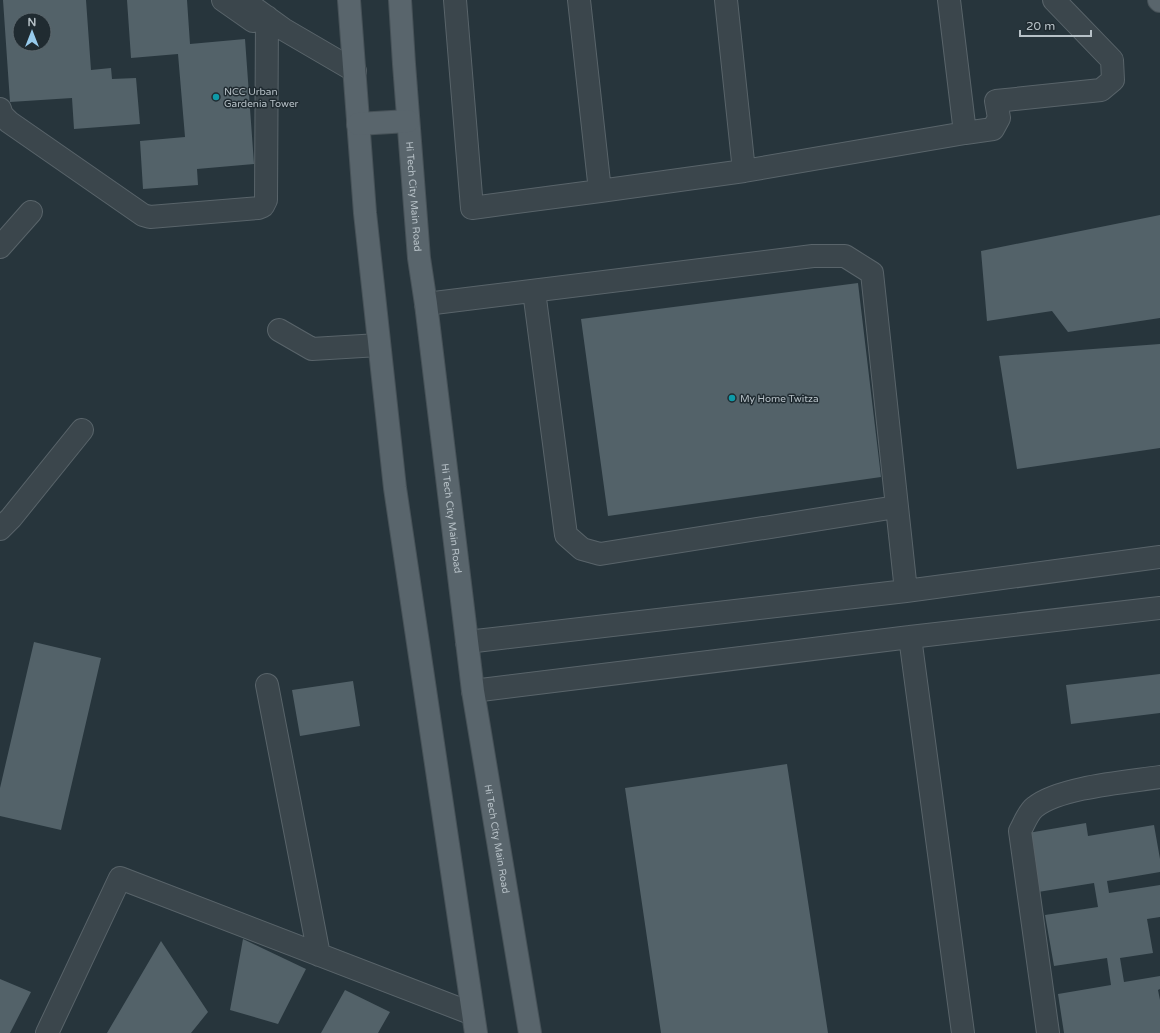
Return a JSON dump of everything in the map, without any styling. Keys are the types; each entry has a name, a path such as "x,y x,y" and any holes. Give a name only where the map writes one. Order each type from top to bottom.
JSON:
{"main road":[{"path":"349,0 365,213 394,488 474,1023"},
{"name":"Hi Tech City Main Road","path":"400,0 419,258 426,304 473,691 530,1033"},
{"path":"358,124 408,121"}],"street":[{"path":"223,0 267,24 283,29 355,70"},
{"path":"0,109 2,115 9,122 144,214 150,216 258,208 263,206 266,200 267,24 243,0"},
{"path":"455,0 472,208 744,171 993,129 999,118 996,101 1101,90 1113,80 1112,60 1054,0"},
{"path":"579,0 600,191"},
{"path":"726,0 744,171"},
{"path":"949,0 965,133"},
{"path":"0,247 31,212"},
{"path":"426,304 813,256 845,256 872,273 906,591"},
{"path":"534,291 566,535 582,549 600,554 896,507"},
{"path":"279,330 312,349 379,345"},
{"path":"0,529 11,518 82,430"},
{"path":"467,642 906,591 1160,557"},
{"path":"473,691 1160,608"},
{"path":"910,637 963,1033"},
{"path":"267,684 319,955"},
{"path":"1048,1033 1020,830 1034,808 1057,795 1090,788 1160,777"},
{"path":"53,1031 120,878 319,955 474,1023"}],"building":[{"path":"3,0 86,0 91,70 111,68 112,79 136,78 140,124 74,129 72,98 10,102"},
{"name":"NCC Urban Gardenia Tower","path":"127,0 187,0 190,44 245,39 254,164 197,169 198,185 143,189 140,141 185,137 178,54 131,58"},
{"path":"1160,215 1160,318 1068,332 1052,311 987,321 981,251"},
{"name":"My Home Twitza","path":"858,283 881,477 608,516 581,319"},
{"path":"1160,344 1160,448 1017,469 999,356"},
{"path":"34,642 101,658 61,830 0,816 0,788"},
{"path":"1160,674 1160,713 1071,724 1066,685"},
{"path":"353,681 360,726 300,736 292,690"},
{"path":"787,764 828,1033 661,1033 625,788"},
{"path":"1086,823 1088,836 1154,825 1160,859 1160,872 1107,881 1109,893 1160,885 1160,917 1147,919 1153,953 1120,958 1124,982 1160,976 1160,989 1158,990 1160,1000 1160,1033 1064,1033 1058,994 1111,985 1107,958 1054,966 1045,915 1098,907 1094,883 1038,892 1028,833"},
{"path":"243,939 306,969 278,1024 230,1010"},
{"path":"161,941 208,1012 191,1033 107,1033"},
{"path":"0,979 31,992 10,1033 0,1033"},
{"path":"345,990 390,1012 378,1033 321,1033"}],"place":[{"name":"NCC Urban Gardenia Tower","path":"216,97"},
{"name":"My Home Twitza","path":"732,398"}]}
